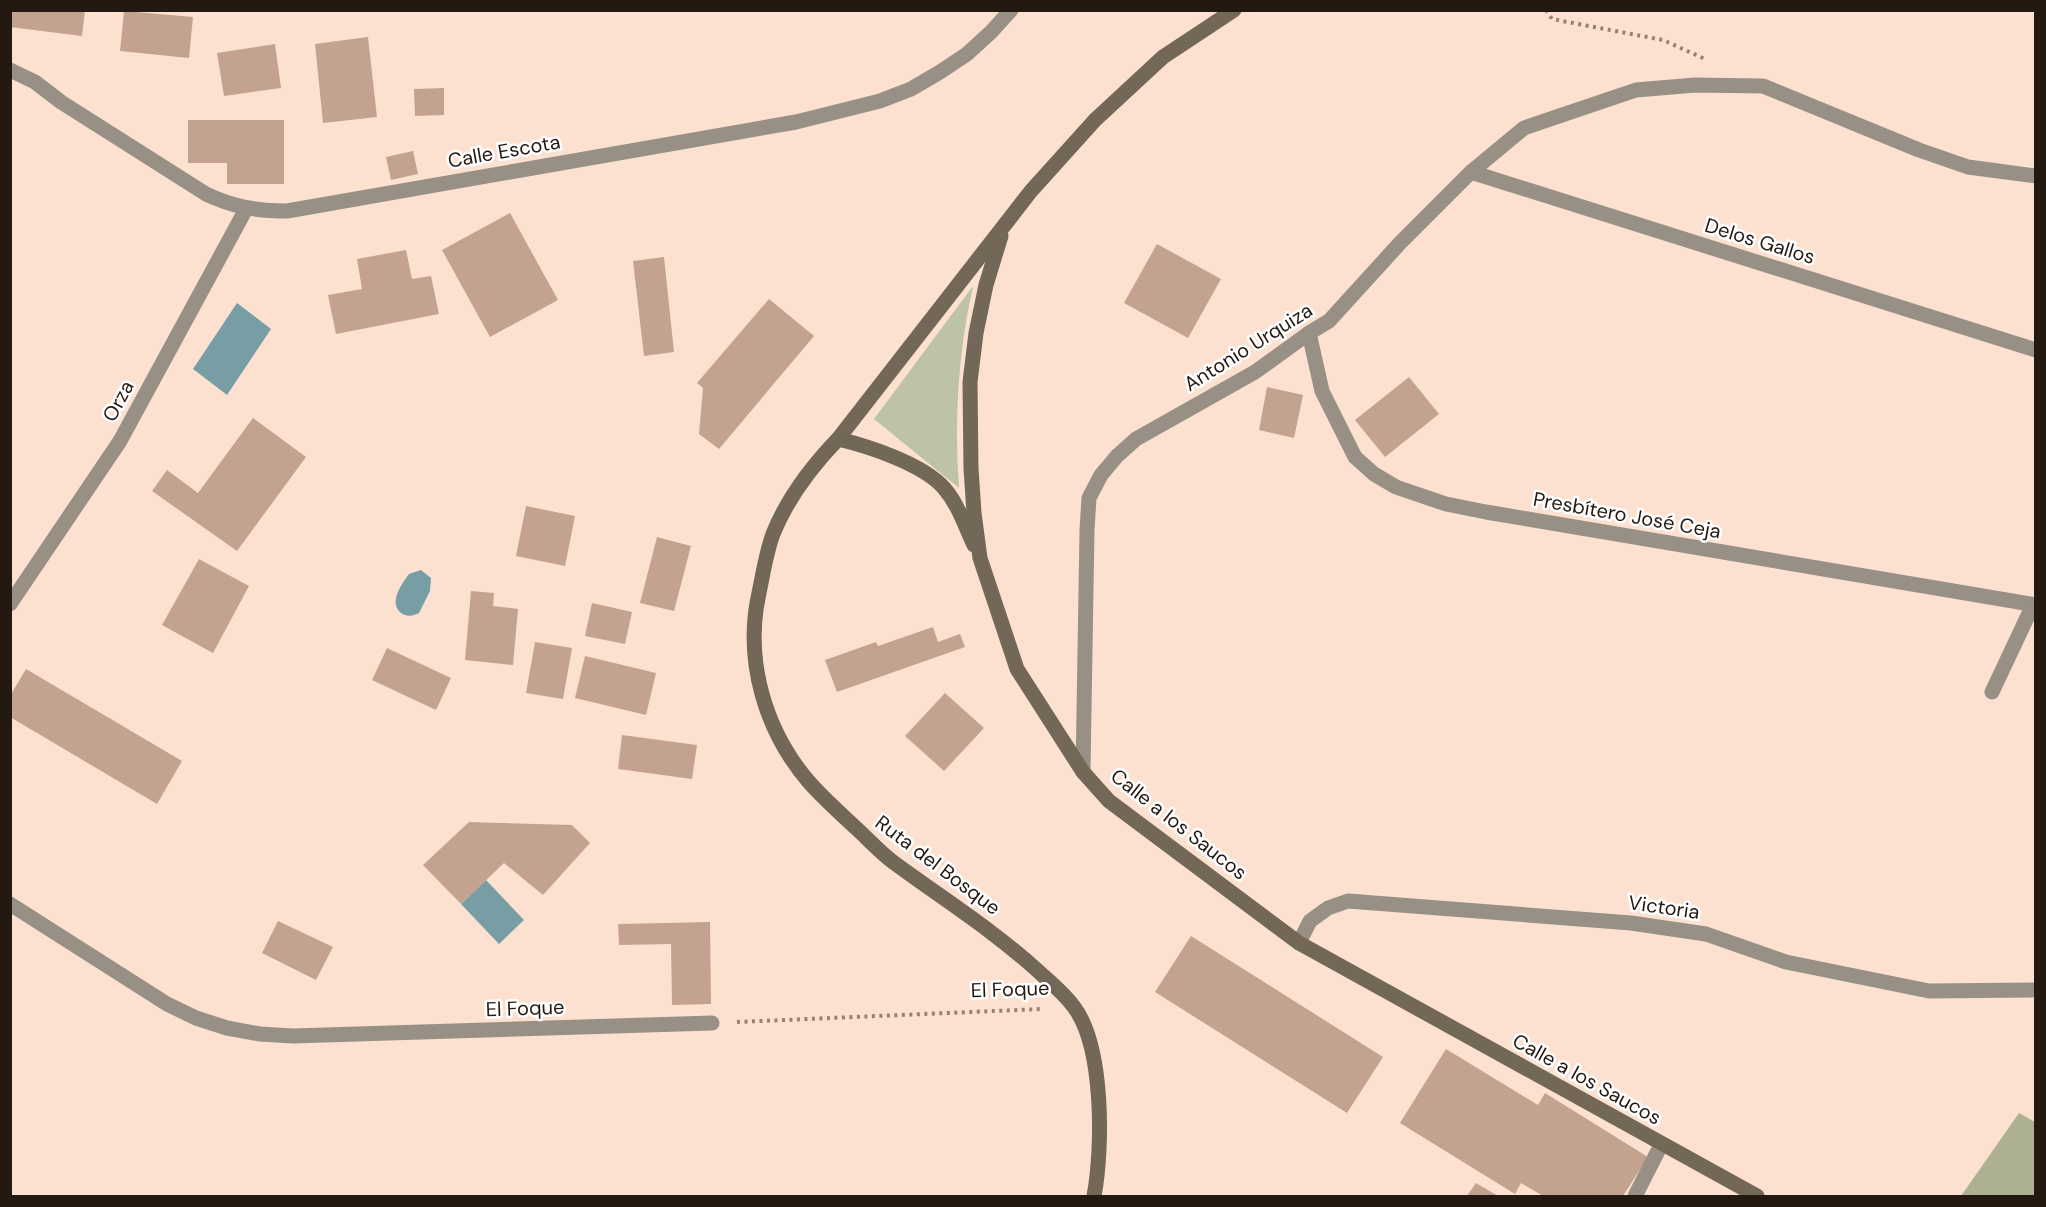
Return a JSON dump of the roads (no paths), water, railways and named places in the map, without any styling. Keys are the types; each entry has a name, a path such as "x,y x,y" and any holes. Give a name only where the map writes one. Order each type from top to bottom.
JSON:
{"main road":[{"path":"1031,191 1095,120 1163,57 1234,10"},
{"name":"Ruta del Bosque","path":"1031,191 818,462 786,510 773,535 763,572 752,636 753,655 759,686 771,721 788,753 809,782 891,861 968,914 1014,950 1053,984 1075,1008 1087,1035 1097,1077 1100,1141 1094,1197"},
{"name":"Calle a los Saucos","path":"1031,191 1000,238 986,285 976,333 970,382 973,501 980,558 1017,669 1083,772 1108,801 1299,943 1757,1197"},
{"path":"838,439 886,453 930,476 943,487 955,505 980,558"}],"street":[{"name":"Calle Escota","path":"10,70 35,82 61,102 206,194 246,209 267,211 298,209 796,122 879,101 911,89 967,54 1011,10"},
{"name":"Antonio Urquiza","path":"1083,772 1084,619 1089,498 1101,475 1136,439 1255,372 1329,321 1400,243 1471,172 1524,128 1636,90 1695,85 1763,86 1919,150 1968,167 2036,176"},
{"name":"Delos Gallos","path":"1471,172 2036,350"},
{"name":"Orza","path":"10,604 120,441 246,209"},
{"name":"Presbítero José Ceja","path":"1309,333 1322,391 1355,457 1374,474 1396,487 1446,504 1486,512 2034,605"},
{"path":"1992,692 2034,605"},
{"name":"Victoria","path":"1299,943 1310,921 1328,908 1348,901 1631,923 1707,934 1786,962 1929,991 2036,990"},
{"name":"El Foque","path":"10,904 167,1004 196,1018 227,1028 260,1034 293,1036 712,1023"},
{"path":"1635,1197 1661,1145"}],"water":[{"path":"237,303 271,329 227,395 193,369"},
{"path":"421,570 431,578 430,591 419,613 406,615 397,609 396,598 409,574"},
{"path":"486,880 524,920 499,944 461,904"}]}
